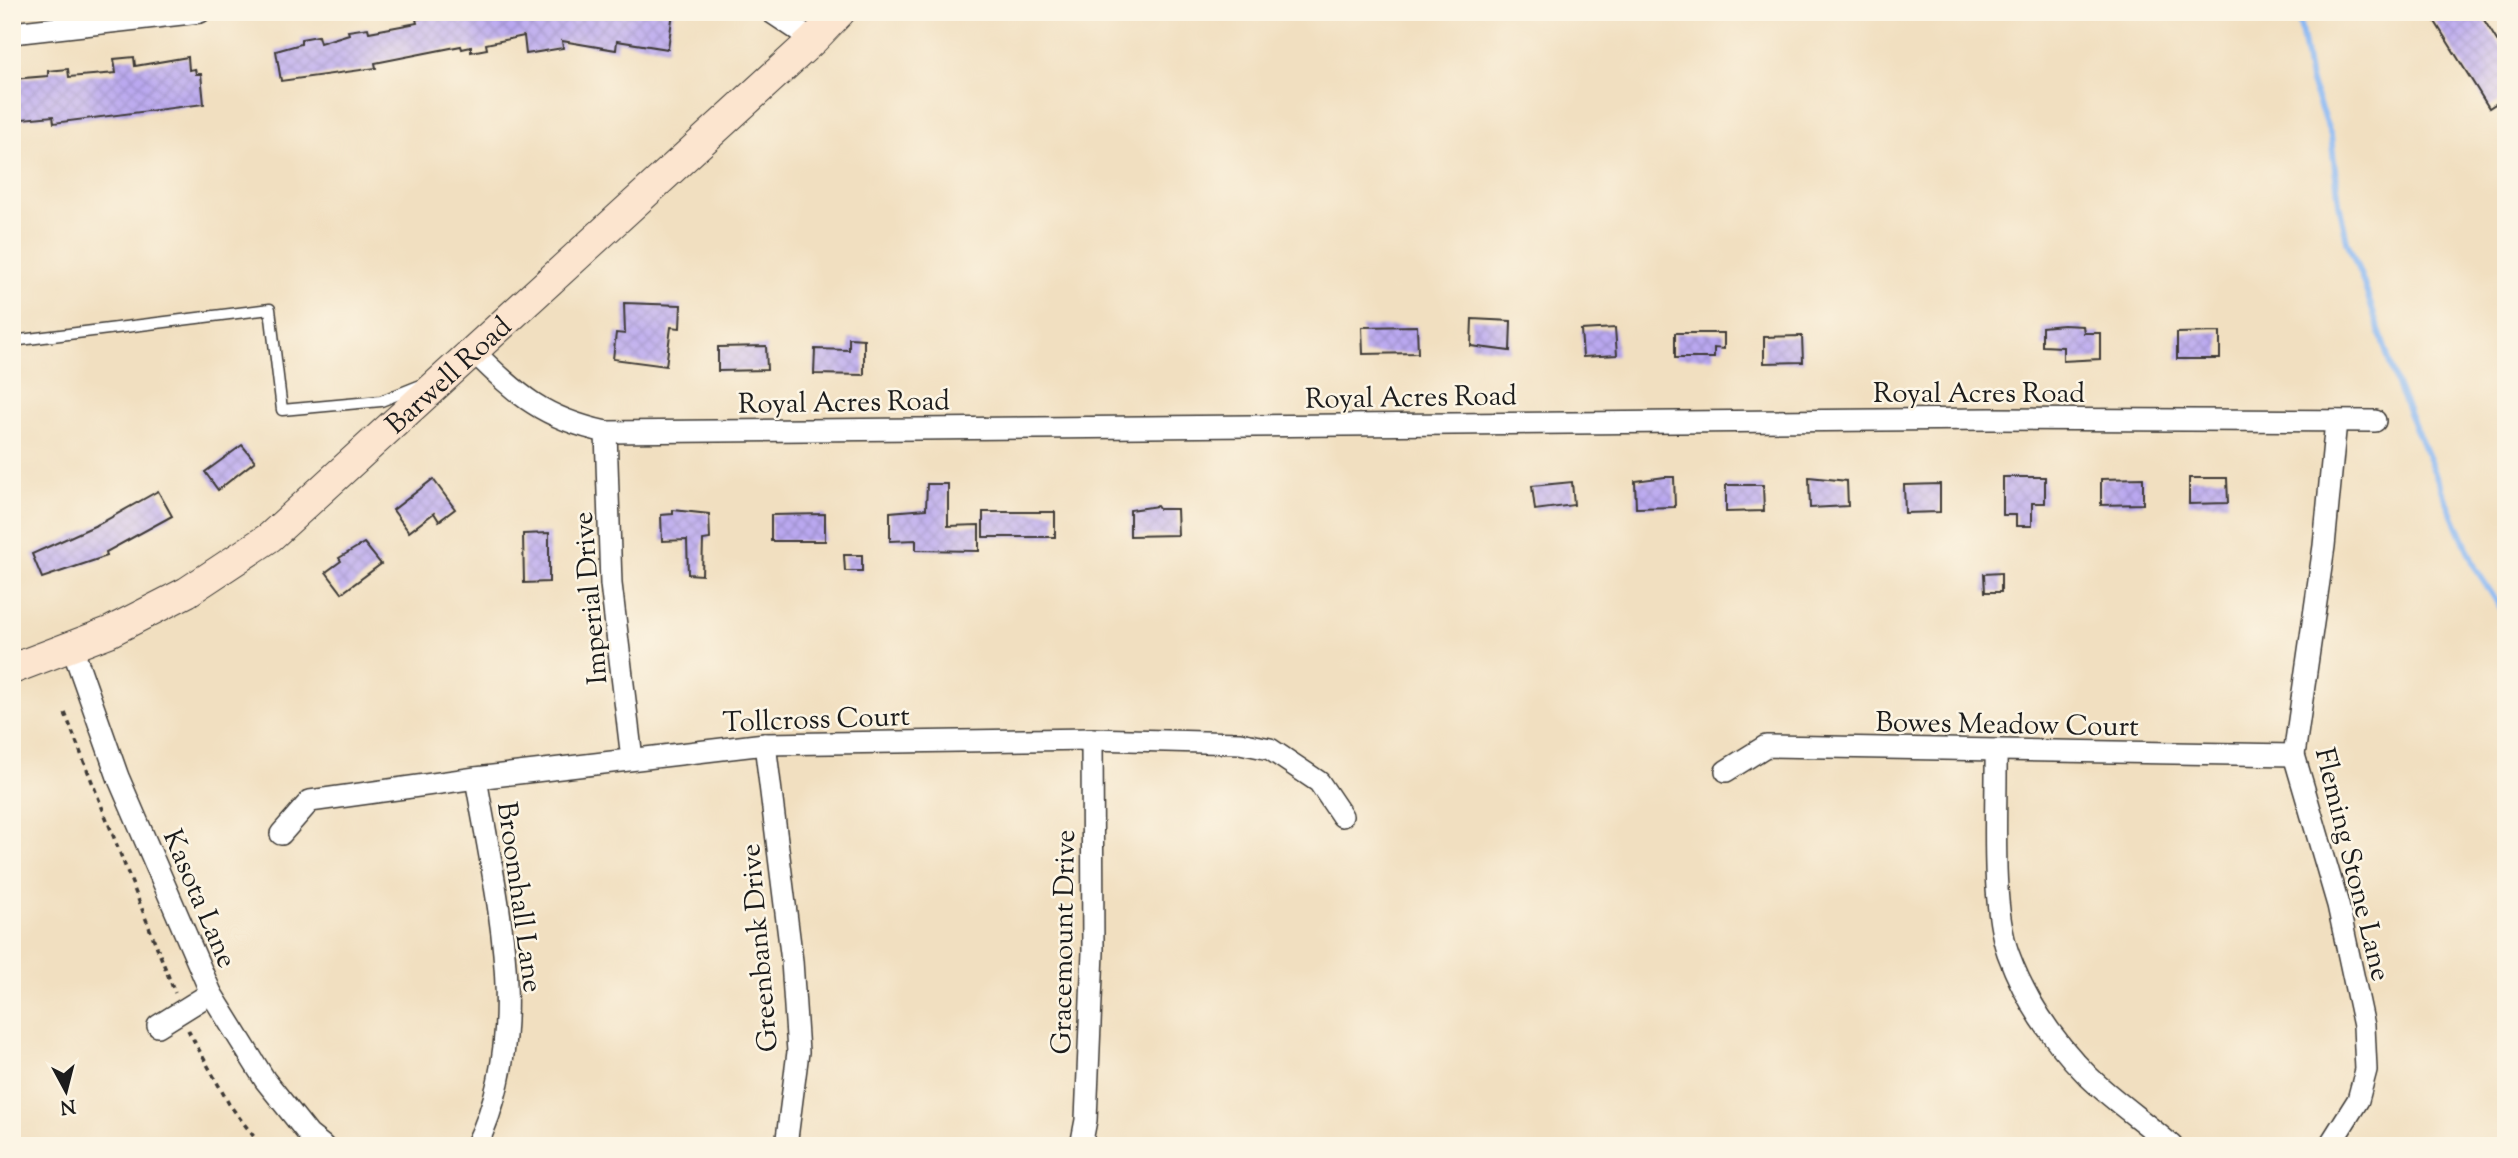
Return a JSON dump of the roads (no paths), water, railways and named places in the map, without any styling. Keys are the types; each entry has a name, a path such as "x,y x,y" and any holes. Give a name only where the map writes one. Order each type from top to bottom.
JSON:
{"street":[{"path":"12,33 106,18 200,12"},
{"path":"771,12 813,40"},
{"name":"Barwell Road","path":"12,669 109,632 187,592 270,537 813,40 840,12"},
{"name":"Royal Acres Road","path":"474,352 535,407 571,424 607,432 1990,419 2375,421"},
{"name":"Fleming Stone Lane","path":"2329,1146 2358,1101 2366,1070 2364,1026 2338,905 2294,755 2324,546 2336,421"},
{"name":"Imperial Drive","path":"607,432 611,584 632,759"},
{"name":"Kasota Lane","path":"72,646 118,777 211,993 264,1080 309,1135 323,1146"},
{"name":"Tollcross Court","path":"281,834 310,801 476,778 765,744 1092,739 1240,743 1270,750 1319,782 1342,816"},
{"name":"Gracemount Drive","path":"1081,1146 1086,1120 1093,952 1092,739"},
{"name":"Greenbank Drive","path":"765,744 793,961 797,1039 786,1146"},
{"name":"Bowes Meadow Court","path":"1726,771 1766,746 2294,755"},
{"path":"1996,750 1999,896 2007,951 2030,1000 2055,1040 2090,1077 2172,1146"},
{"name":"Broomhall Lane","path":"476,778 502,932 509,1014 500,1083 476,1146"},
{"path":"158,1027 211,993"}],"lane":[{"path":"12,341 270,309 282,410 381,401 446,375"}],"waterway":[{"path":"2298,12 2310,80 2331,136 2339,203 2347,241 2397,385 2476,569 2506,616"}]}
